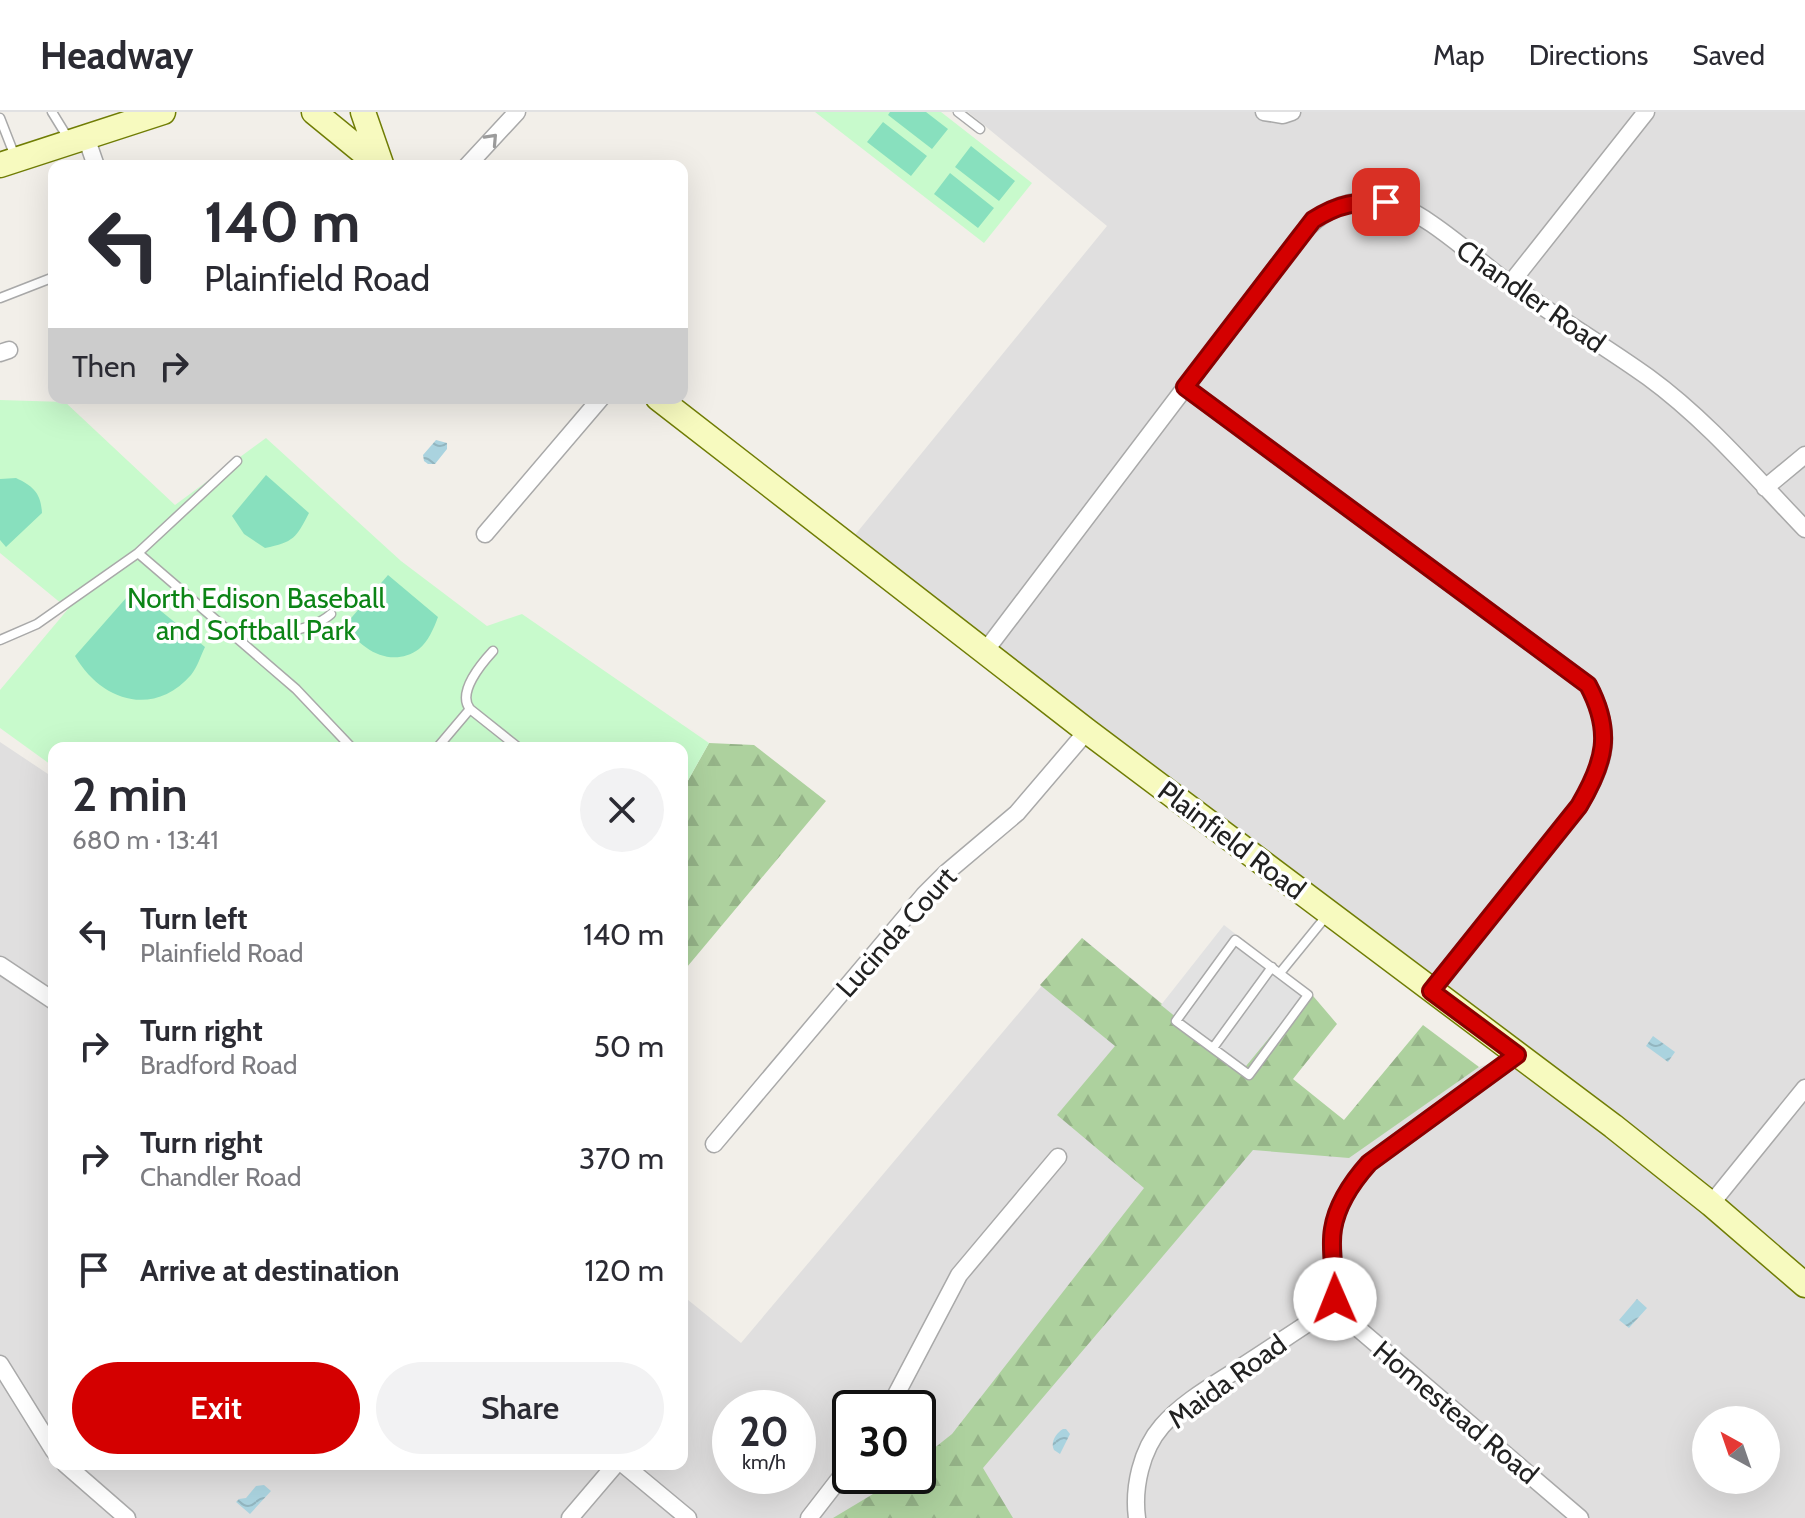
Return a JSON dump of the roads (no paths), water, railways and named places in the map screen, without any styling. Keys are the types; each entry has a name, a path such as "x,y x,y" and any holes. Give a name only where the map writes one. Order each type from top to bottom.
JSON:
{"street":[{"path":"8,162 163,112"},
{"path":"314,112 374,160"},
{"path":"363,112 379,160"},
{"path":"473,160 517,112"},
{"path":"1264,112 1283,115 1292,112"},
{"path":"1510,284 1646,112"},
{"path":"78,139 92,160"},
{"name":"Chandler Road","path":"986,650 1313,220 1334,207 1356,202 1386,202 1408,208 1510,284 1649,378 1692,414 1805,529"},
{"path":"1185,387 1588,685 1599,706 1605,736 1598,774 1579,806 1431,991"},
{"path":"485,534 596,404"},
{"name":"Plainfield Road","path":"666,404 1087,731 1613,1126 1711,1204 1805,1285"},
{"path":"1765,488 1805,455"},
{"name":"Lucinda Court","path":"714,1144 924,895 962,858 1017,813 1087,731"},
{"path":"0,965 48,997"},
{"path":"1333,1307 1336,1288 1333,1230 1341,1204 1353,1181 1369,1163 1517,1055"},
{"path":"1711,1204 1805,1088"},
{"path":"898,1390 959,1275 1058,1157"},
{"name":"Maida Road","path":"1137,1518 1135,1502 1139,1476 1160,1427 1191,1400 1333,1307"},
{"name":"Homestead Road","path":"1333,1307 1580,1518"},
{"path":"0,1364 48,1441"},
{"path":"79,1470 127,1518"},
{"path":"570,1518 611,1470"},
{"path":"630,1470 688,1518"},
{"path":"809,1518 832,1488"}],"lane":[{"path":"52,112 78,139"},
{"path":"958,112 980,129"},
{"path":"0,118 8,162"},
{"path":"0,298 48,279"},
{"path":"1,642 37,624 138,553 237,461"},
{"path":"138,553 296,689 346,742"},
{"path":"230,631 269,634 315,624 331,614"},
{"path":"493,651 478,670 466,703 511,742"},
{"path":"442,742 470,709"},
{"path":"1280,973 1328,913"},
{"path":"1235,940 1272,967 1308,995 1249,1075 1176,1021 1235,940"},
{"path":"1213,1048 1272,967"}],"water":[{"path":"436,440 447,443 447,449 435,464 428,464 423,455"},
{"path":"1653,1036 1675,1052 1668,1062 1646,1046"},
{"path":"1637,1299 1647,1308 1629,1328 1619,1320"},
{"path":"1063,1429 1070,1434 1060,1454 1054,1450 1053,1444"},
{"path":"264,1485 271,1491 250,1514 236,1502 246,1498 256,1486"}],"park label":[{"name":"North Edison Baseball and Softball Park","path":"256,614"}]}
